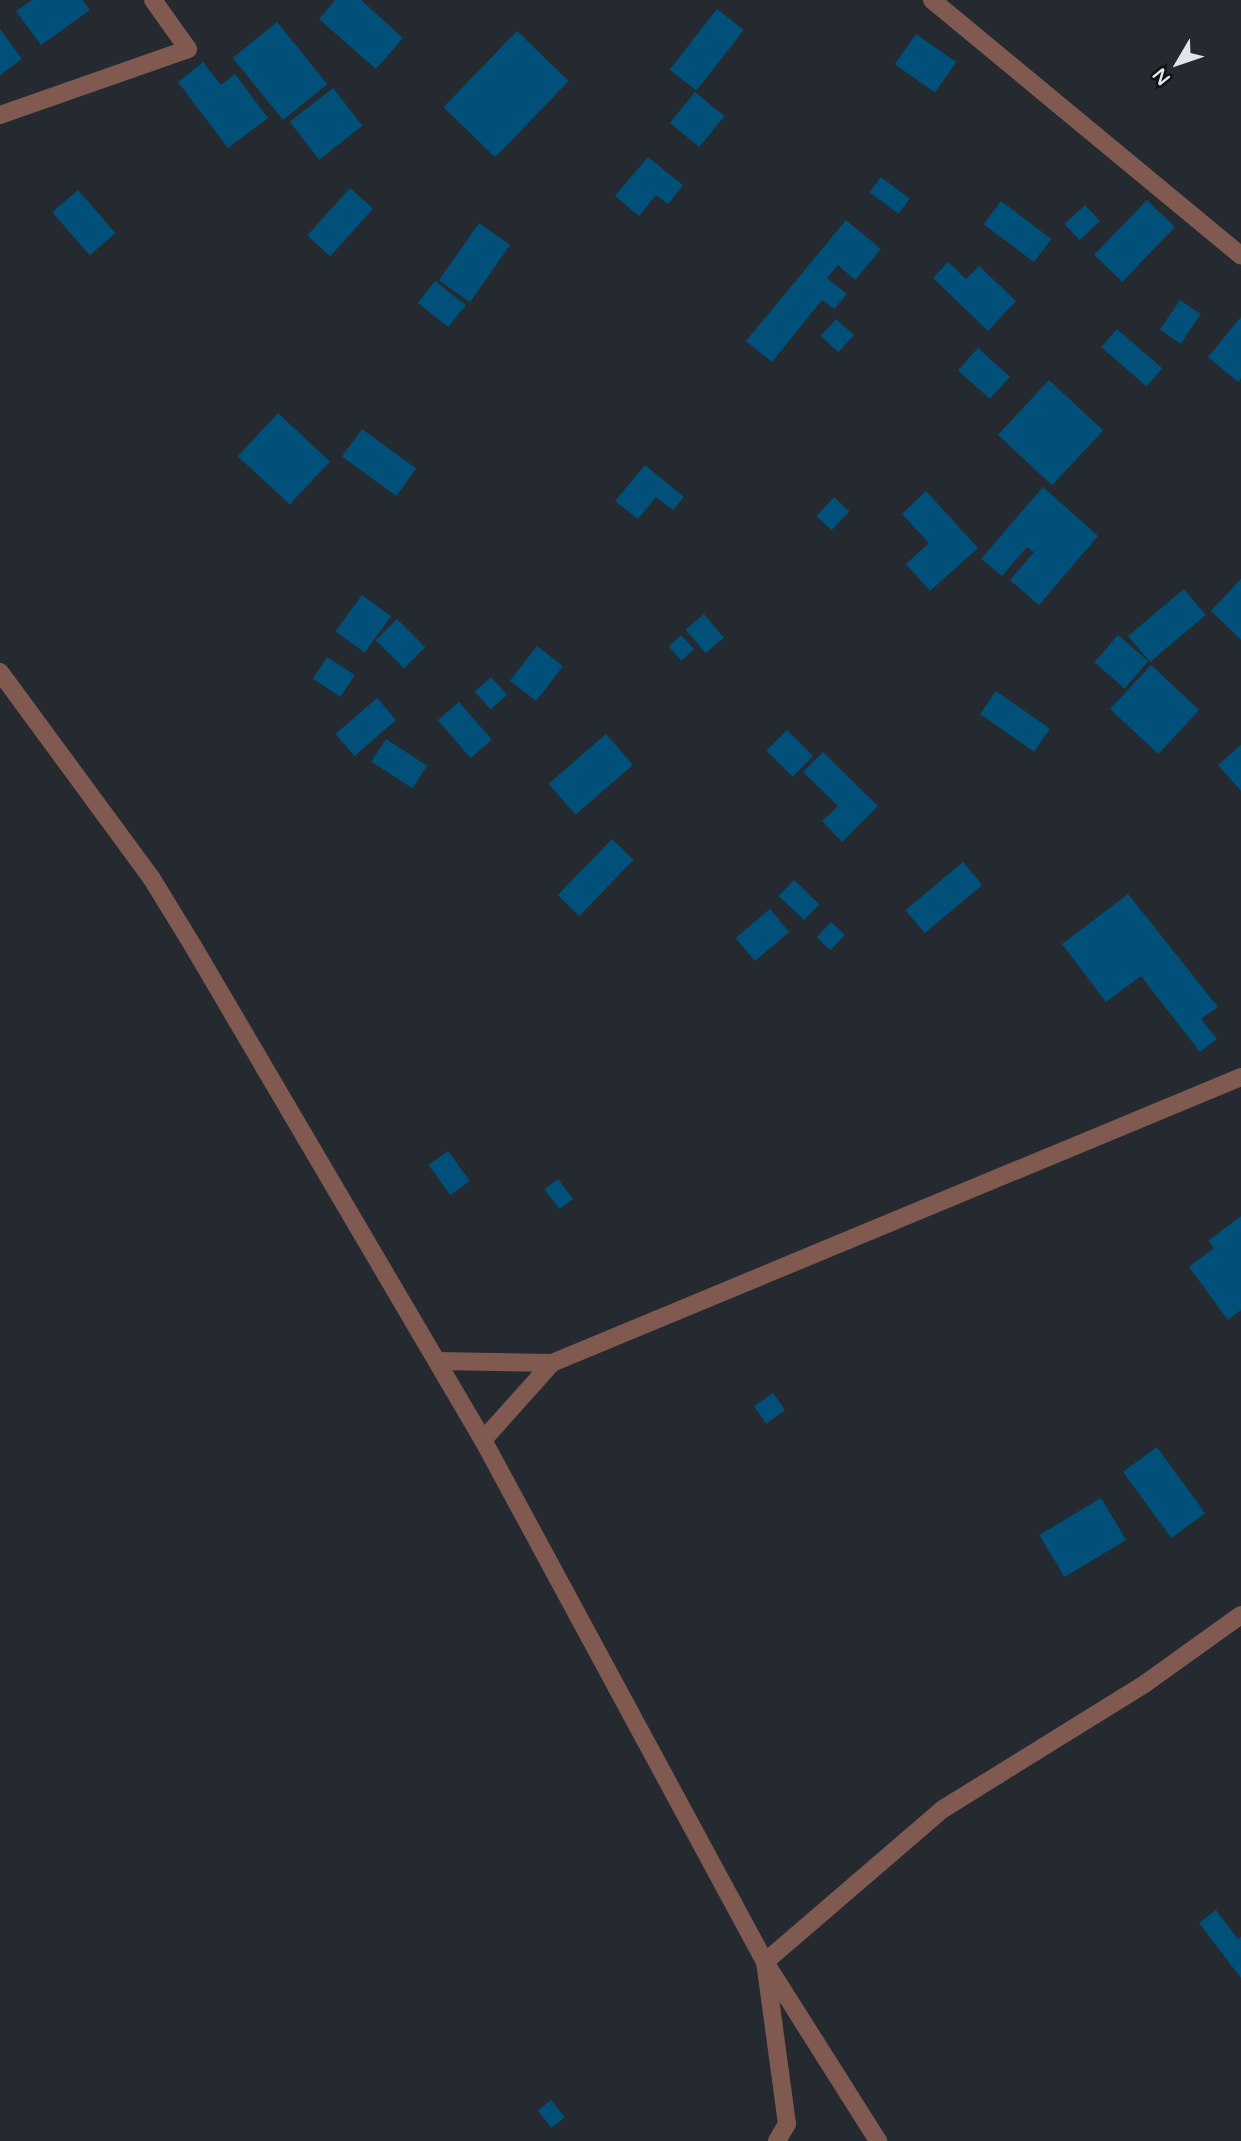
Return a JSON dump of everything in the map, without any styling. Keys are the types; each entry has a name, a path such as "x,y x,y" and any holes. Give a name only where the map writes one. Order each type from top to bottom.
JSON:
{"street":[{"path":"0,115 188,49 153,0"},
{"path":"932,0 1241,256"},
{"path":"0,672 159,890 483,1440 765,1962 878,2141"},
{"path":"437,1361 552,1363 1241,1077"},
{"path":"483,1440 552,1363"},
{"path":"765,1962 943,1809 1146,1683 1241,1615"},
{"path":"765,1962 786,2124 777,2141"}],"building":[{"path":"32,0 82,0 90,10 41,45 16,11"},
{"path":"335,0 361,0 403,38 376,69 319,19"},
{"path":"717,9 744,30 696,91 670,70"},
{"path":"277,22 327,84 283,120 233,58"},
{"path":"0,29 22,59 0,75"},
{"path":"517,31 569,81 495,157 443,107"},
{"path":"916,34 956,62 935,92 895,64"},
{"path":"203,62 221,85 235,74 268,118 228,148 178,82"},
{"path":"333,88 363,126 319,160 290,122"},
{"path":"695,92 725,116 699,147 670,123"},
{"path":"648,157 683,185 668,204 656,195 639,216 615,196"},
{"path":"881,177 910,199 898,214 870,192"},
{"path":"350,188 373,209 330,256 307,236"},
{"path":"78,190 115,233 90,255 52,212"},
{"path":"1147,200 1175,227 1122,282 1094,255"},
{"path":"1001,201 1051,239 1034,262 984,224"},
{"path":"1085,205 1100,221 1080,240 1065,224"},
{"path":"846,220 881,249 855,280 838,265 827,278 847,294 834,309 822,300 772,362 746,341"},
{"path":"479,223 510,245 470,302 439,280"},
{"path":"948,262 966,279 979,266 1016,301 988,331 933,278"},
{"path":"435,281 466,305 448,327 418,303"},
{"path":"1180,300 1201,314 1181,344 1160,330"},
{"path":"1241,317 1241,378 1238,382 1208,357"},
{"path":"836,319 854,335 838,352 821,336"},
{"path":"1117,329 1162,368 1147,386 1101,347"},
{"path":"978,348 1010,377 990,399 958,370"},
{"path":"1049,380 1103,430 1052,485 998,435"},
{"path":"278,413 330,461 290,505 238,456"},
{"path":"362,429 416,468 396,496 342,457"},
{"path":"645,465 684,497 673,510 656,497 638,519 615,501"},
{"path":"1043,487 1098,536 1039,605 1010,580 1034,552 1027,547 1002,576 981,559"},
{"path":"926,491 978,548 930,591 906,564 929,543 902,514"},
{"path":"834,497 849,511 832,530 816,516"},
{"path":"1241,579 1241,640 1211,611"},
{"path":"1184,589 1206,615 1150,662 1128,636"},
{"path":"362,595 391,616 365,653 336,631"},
{"path":"704,614 724,638 706,653 686,629"},
{"path":"397,619 425,647 404,668 376,640"},
{"path":"681,635 694,649 682,660 669,647"},
{"path":"1118,635 1148,661 1125,688 1094,662"},
{"path":"537,646 563,666 536,701 510,681"},
{"path":"327,657 355,675 341,697 313,679"},
{"path":"1151,665 1199,710 1158,754 1110,709"},
{"path":"491,677 507,695 491,710 475,692"},
{"path":"996,691 1050,729 1034,752 980,714"},
{"path":"377,698 396,720 355,756 335,734"},
{"path":"459,702 492,740 471,758 438,720"},
{"path":"787,730 813,756 793,777 766,751"},
{"path":"606,734 633,765 576,815 549,784"},
{"path":"386,739 427,766 412,788 371,762"},
{"path":"1241,745 1241,791 1218,765"},
{"path":"823,752 878,806 842,842 822,821 838,806 803,772"},
{"path":"612,839 634,860 579,916 558,895"},
{"path":"963,862 982,885 925,933 906,910"},
{"path":"794,880 819,904 804,920 779,896"},
{"path":"1128,894 1218,1007 1201,1019 1217,1039 1200,1052 1141,976 1106,1002 1062,944"},
{"path":"770,909 789,932 755,961 736,938"},
{"path":"831,922 845,935 831,950 817,937"},
{"path":"448,1151 470,1181 450,1195 429,1165"},
{"path":"558,1179 573,1199 559,1209 544,1189"},
{"path":"1241,1216 1241,1310 1228,1320 1189,1267 1214,1248 1208,1241"},
{"path":"773,1393 785,1410 766,1423 754,1406"},
{"path":"1157,1447 1205,1513 1171,1538 1123,1472"},
{"path":"1101,1498 1126,1540 1065,1577 1039,1535"},
{"path":"1216,1910 1238,1939 1241,1937 1241,1978 1199,1923"},
{"path":"551,2100 565,2117 552,2128 538,2111"}]}
